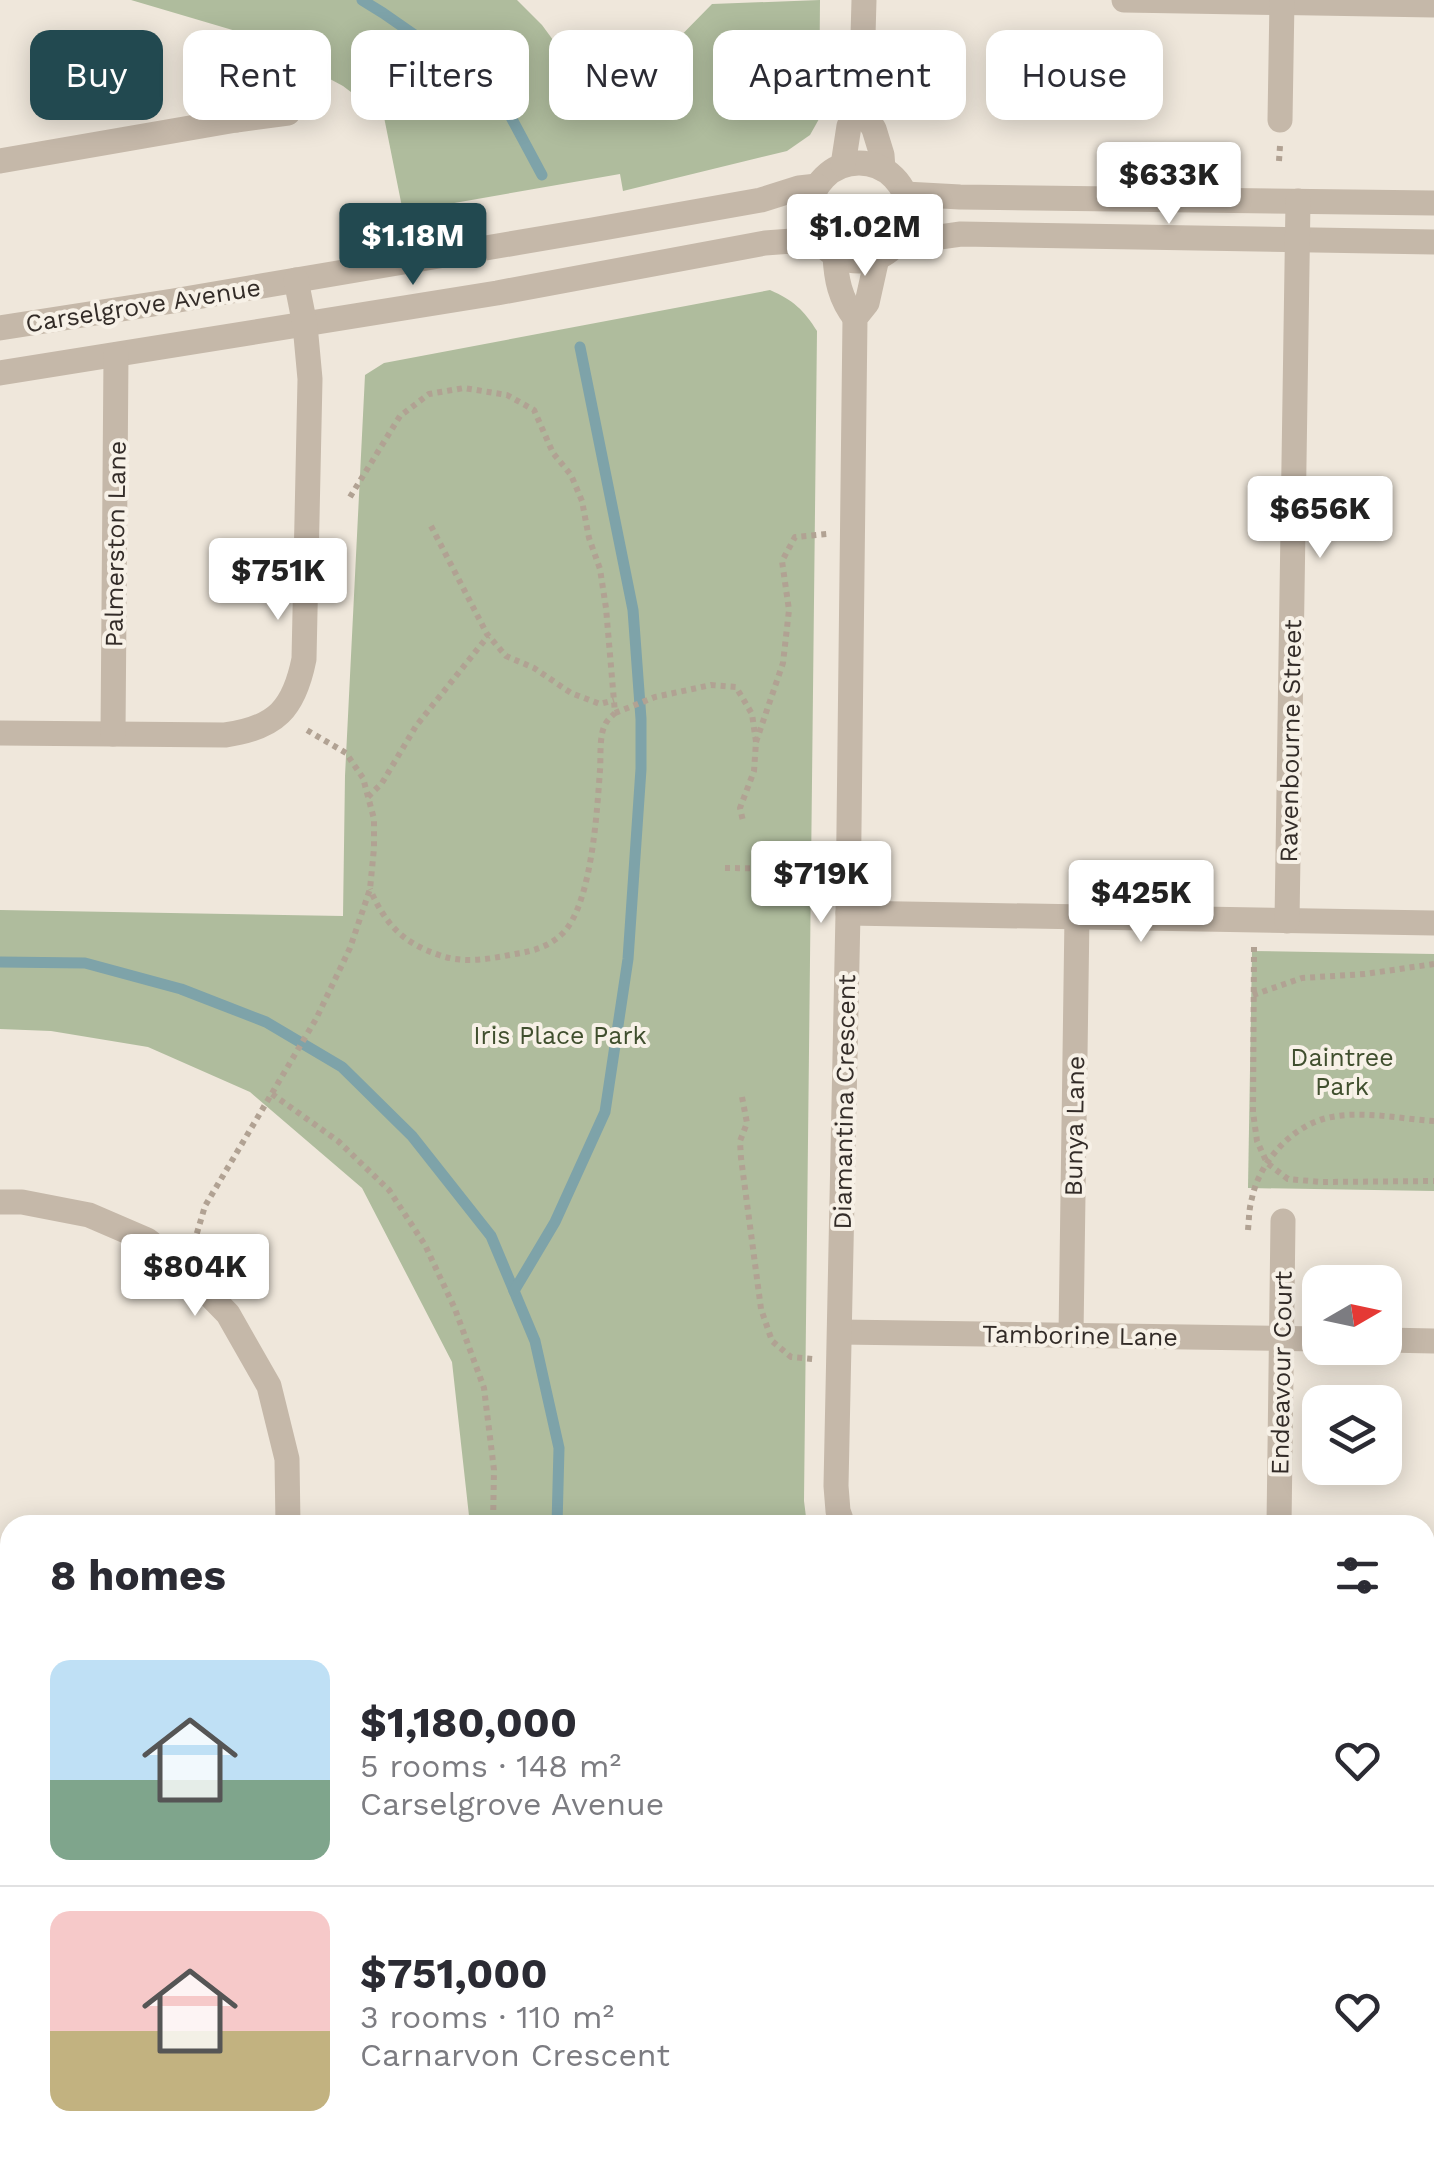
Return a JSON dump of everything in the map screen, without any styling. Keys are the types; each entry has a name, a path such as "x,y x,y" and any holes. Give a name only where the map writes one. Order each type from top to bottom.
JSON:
{"street":[{"path":"863,30 864,0"},
{"path":"1124,0 1434,5"},
{"path":"1280,120 1282,1"},
{"path":"0,160 236,120"},
{"path":"843,165 853,120"},
{"path":"869,120 882,155 882,169"},
{"path":"887,250 908,220 908,206 896,180 870,164 843,165 828,174 812,199 812,226 827,247 849,260 864,261 887,250 961,234 1434,242"},
{"name":"Carselgrove Avenue","path":"0,328 725,206 818,186"},
{"path":"904,194 1434,203"},
{"name":"Ravenbourne Street","path":"1287,921 1298,201"},
{"name":"Carselgrove Avenue","path":"0,373 601,275 765,243 827,247"},
{"name":"Diamantina Crescent","path":"827,247 843,303 855,318"},
{"name":"Diamantina Crescent","path":"839,1515 836,1486 855,318 867,303 887,250"},
{"path":"0,733 240,733 282,714 299,685 304,659 310,378 296,280"},
{"name":"Palmerston Lane","path":"113,734 116,354"},
{"path":"848,914 1434,923"},
{"name":"Bunya Lane","path":"1071,1335 1077,916"},
{"path":"0,1202 22,1202 89,1215 147,1240 182,1267 228,1314 269,1386 287,1459 288,1515"},
{"name":"Endeavour Court","path":"1279,1515 1282,1221"},
{"name":"Tamborine Lane","path":"840,1332 1302,1339"},
{"path":"1402,1340 1434,1341"}],"path":[{"path":"350,497 400,416 430,394 464,388 506,395 534,410 552,454 571,475 582,502 606,608 615,713"},
{"path":"431,526 488,636 506,656 534,668 571,693 600,704 614,700"},
{"path":"756,742 784,663 790,610 782,560 796,538 853,532"},
{"path":"368,797 382,783 416,726 488,636"},
{"path":"370,890 387,921 404,939 455,961 484,960 540,949 564,932 578,908 596,814 604,726 615,713 655,696 710,684 736,688 752,714 756,742 754,771 740,808 743,821"},
{"path":"182,1267 205,1206 316,1019 350,948 370,890 374,820 363,778 346,753 282,714"},
{"path":"724,868 824,869"},
{"path":"1254,940 1252,1112 1257,1141 1267,1163 1288,1180 1434,1181"},
{"path":"1253,995 1302,978 1434,964"},
{"path":"272,1094 338,1142 389,1190 425,1244 455,1308 484,1388 494,1470 493,1515"},
{"path":"742,1097 747,1123 740,1141 741,1158 761,1309 772,1340 790,1357 839,1359"},
{"path":"1248,1230 1252,1197 1262,1170 1281,1145 1322,1119 1372,1116 1434,1121"}],"green space":[{"path":"131,0 517,0 549,35 549,120 693,120 693,30 686,30 712,4 820,0 820,30 713,30 713,120 818,120 810,135 787,151 623,191 620,174 403,212 385,120 529,120 529,30 351,30 351,92 331,80 331,30 232,30"},
{"name":"Iris Place Park","path":"770,290 797,306 817,331 806,1515 469,1515 452,1362 362,1188 250,1092 148,1047 51,1031 0,1029 0,910 343,916 345,776 365,375 384,363"},
{"name":"Daintree Park","path":"1252,951 1434,954 1434,1191 1248,1188"}],"waterway":[{"path":"362,0 498,93 542,175"},
{"path":"514,1291 555,1222 605,1112 628,959 641,769 633,610 580,347"},
{"path":"0,962 85,963 181,989 266,1022 342,1067 412,1136 491,1236 535,1341 559,1448 557,1515"}]}
